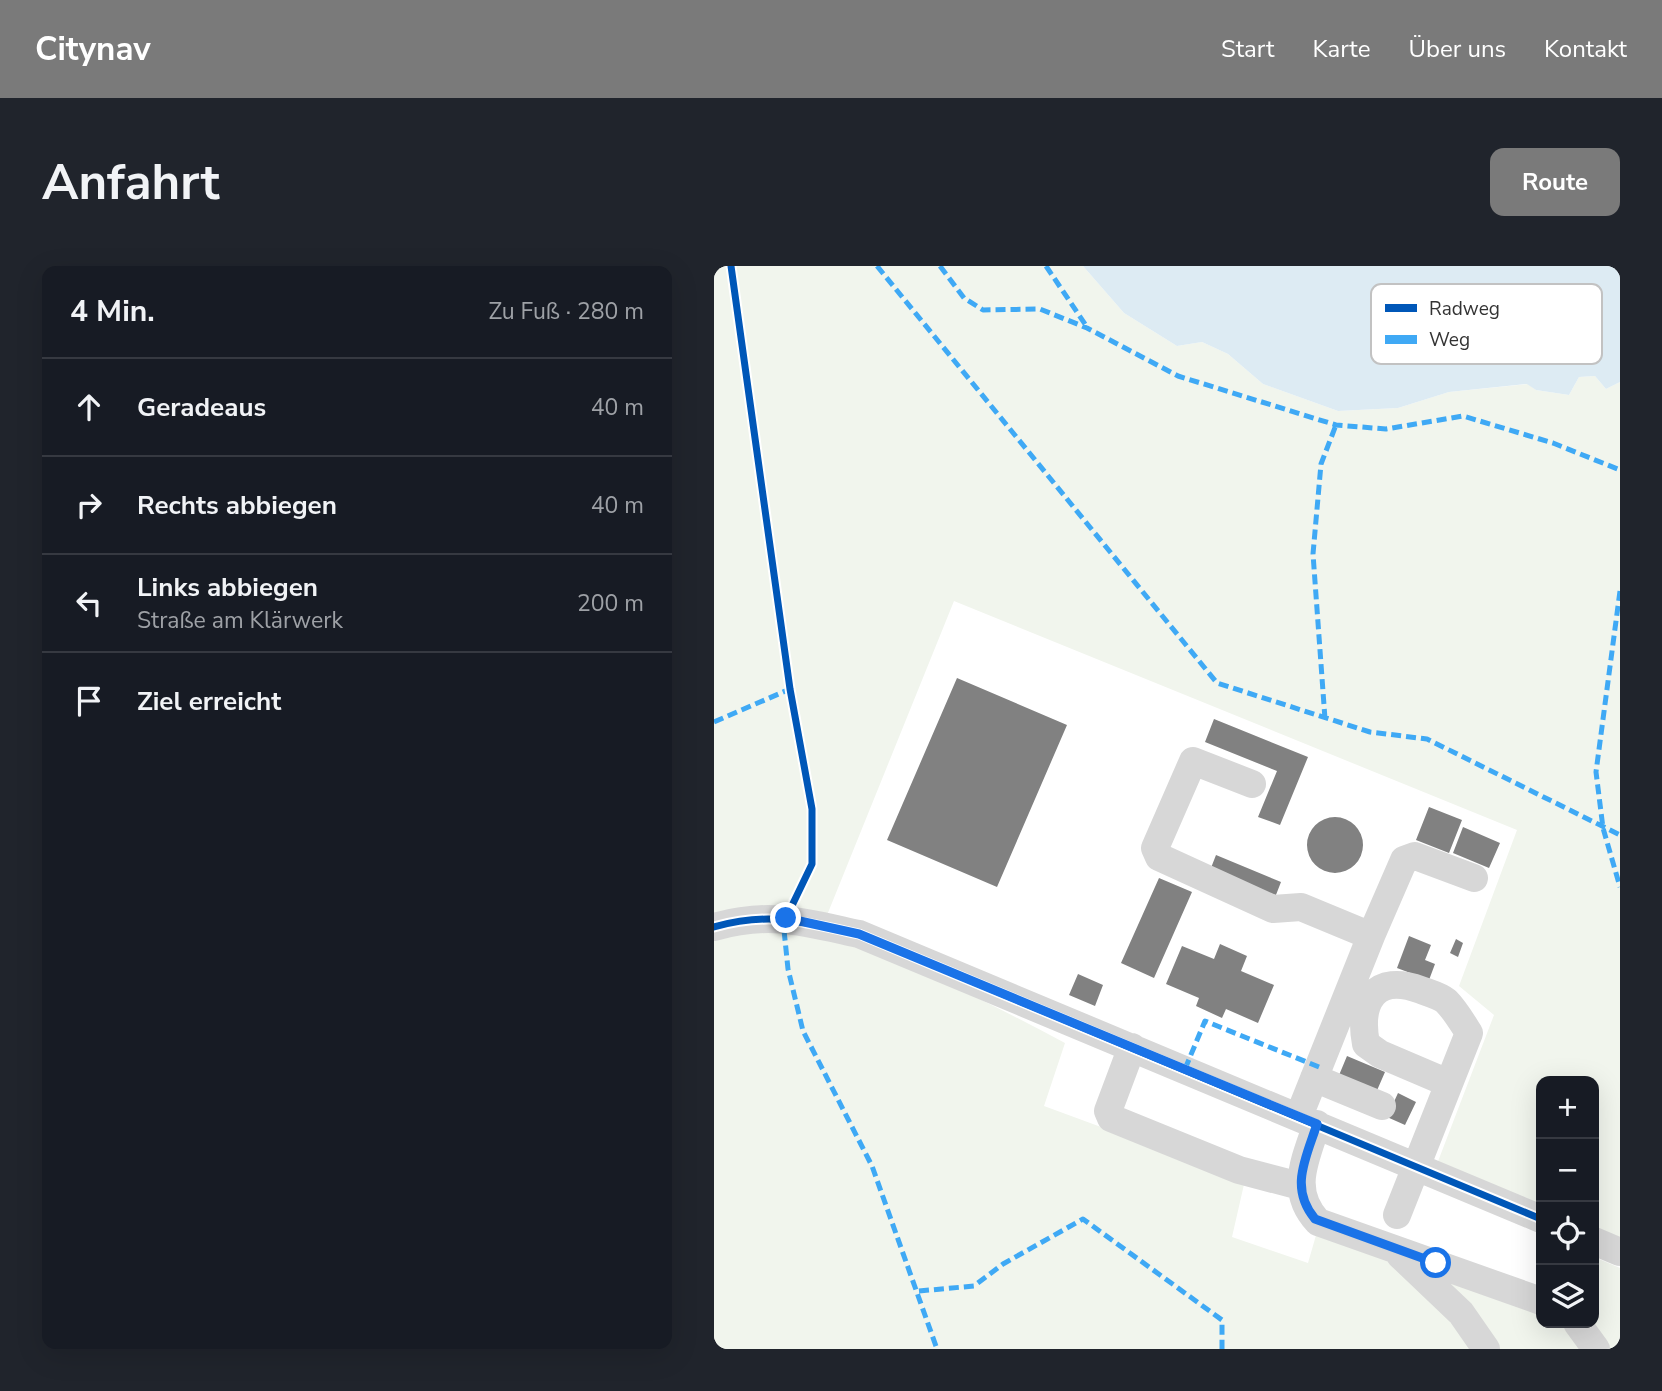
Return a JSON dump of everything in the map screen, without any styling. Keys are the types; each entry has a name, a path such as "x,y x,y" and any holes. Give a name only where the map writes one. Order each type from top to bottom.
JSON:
{"street":[{"path":"1252,784 1193,761 1156,848 1159,857 1273,909 1301,907 1371,936"},
{"path":"1474,878 1415,856 1404,860 1314,1078 1300,1186 1303,1203 1318,1222 1536,1299"},
{"path":"714,927 745,919 786,918 859,934 1536,1217"},
{"path":"1132,1047 1108,1111 1111,1118 1239,1171 1300,1186"},
{"path":"1314,1078 1382,1106"},
{"path":"1397,1215 1448,1083"},
{"path":"1599,1243 1620,1252"},
{"path":"1396,1250 1461,1313 1486,1349"},
{"path":"1581,1328 1596,1349"}],"shaded area":[{"path":"714,266 1083,266 1124,313 1177,346 1202,342 1228,354 1263,384 1338,411 1398,408 1449,392 1528,384 1536,390 1569,395 1579,377 1595,376 1606,389 1620,382 1620,1241 1599,1233 1599,1076 1536,1076 1536,1207 1437,1164 1494,1015 1459,986 1517,830 954,601 819,935 914,969 1065,1043 1044,1106 1245,1180 1232,1237 1308,1263 1321,1218 1536,1295 1536,1328 1599,1328 1599,1259 1620,1268 1620,1349 714,1349"},
{"path":"1083,266 1620,266 1620,382 1606,389 1595,376 1579,377 1569,395 1536,390 1527,384 1449,392 1398,408 1338,411 1263,384 1228,354 1202,342 1177,346 1124,313"}],"building":[{"path":"957,678 1067,725 997,887 887,840"},
{"path":"1214,719 1308,757 1280,825 1258,817 1277,771 1205,742"},
{"path":"1429,807 1462,820 1449,853 1416,840"},
{"path":"1335,817 1346,819 1355,825 1361,834 1361,856 1355,865 1346,871 1335,873 1324,871 1315,865 1309,856 1307,845 1309,834 1315,825 1324,819"},
{"path":"1463,827 1500,843 1489,868 1453,853"},
{"path":"1216,855 1281,882 1274,900 1209,873"},
{"path":"1159,878 1192,892 1154,978 1121,963"},
{"path":"1409,936 1431,945 1425,960 1435,964 1429,980 1397,968"},
{"path":"1456,939 1463,943 1458,957 1450,953"},
{"path":"1220,944 1247,956 1241,971 1274,985 1258,1023 1226,1009 1222,1018 1196,1006 1199,998 1166,984 1182,946 1214,959"},
{"path":"1078,974 1103,985 1095,1006 1069,995"},
{"path":"1347,1056 1385,1072 1375,1095 1337,1080"},
{"path":"1398,1093 1416,1102 1405,1125 1387,1117"}],"marked path":[{"path":"877,266 1217,683 1370,732 1427,739 1620,835"},
{"path":"940,266 964,298 983,310 1040,309 1087,328 1178,376 1336,425 1386,429 1463,416 1553,443 1620,470"},
{"path":"1046,266 1087,327"},
{"path":"1325,719 1313,554 1321,464 1336,425"},
{"path":"1620,591 1596,772 1603,828 1620,887"},
{"path":"714,722 790,689"},
{"path":"787,916 784,930 788,969 803,1031 872,1166 937,1349"},
{"path":"1185,1069 1205,1021 1319,1067"},
{"path":"919,1291 974,1286 1003,1264 1083,1219 1222,1320 1222,1349"}],"cycle path":[{"path":"731,266 790,689 812,809 812,864 786,918"},
{"path":"714,927 734,922 770,919 804,922 859,934 1536,1217"}],"route":[{"path":"786,918 859,934 1317,1124 1300,1175 1303,1203 1315,1219 1436,1263"}]}
